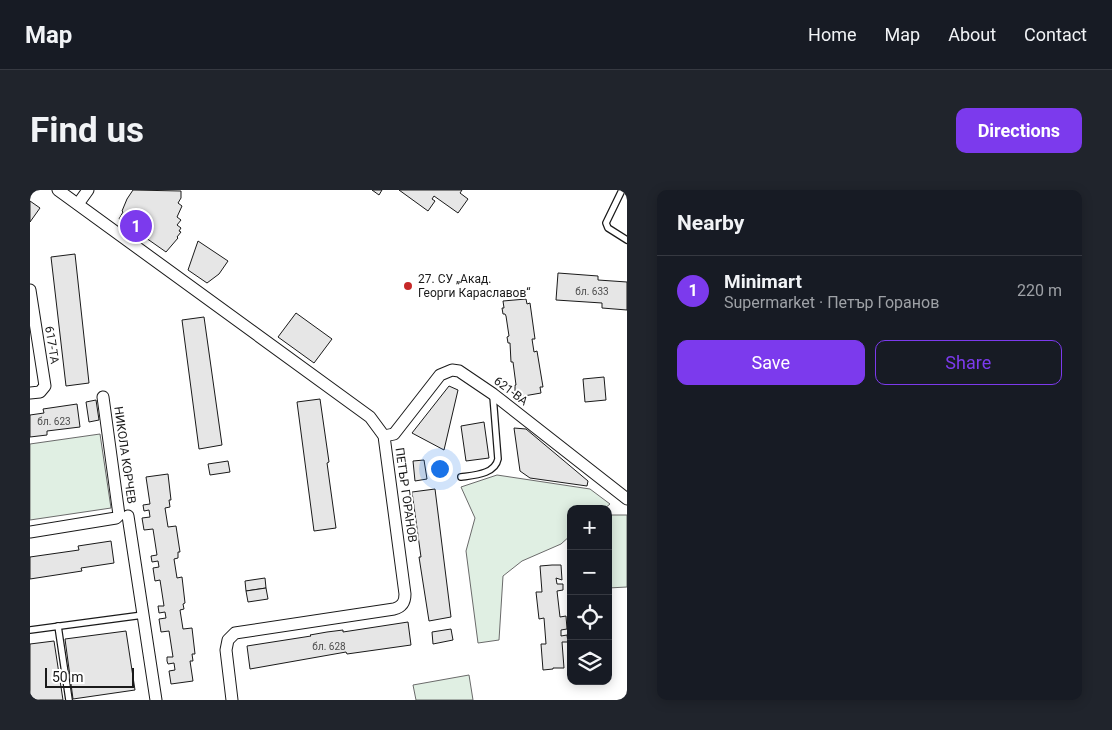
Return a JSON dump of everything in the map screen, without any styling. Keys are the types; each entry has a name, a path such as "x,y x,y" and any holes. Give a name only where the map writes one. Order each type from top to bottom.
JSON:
{"street":[{"name":"ПЕТЪР ГОРАНОВ","path":"58,190 370,417 384,436 405,594 404,602 394,609 235,633 228,640 226,650 232,700"},
{"path":"78,204 88,190"},
{"name":"617-ТА","path":"30,290 45,386 40,392 30,393"},
{"name":"621-ВА","path":"384,436 394,434 440,375 452,370 465,374 493,394 627,499"},
{"name":"НИКОЛА КОРЧЕВ","path":"30,532 116,518 119,515 103,396"},
{"name":"НИКОЛА КОРЧЕВ","path":"128,516 156,700"}],"lane":[{"path":"622,190 606,223 608,228 627,240"},
{"path":"461,477 484,473 497,464 493,394"},
{"path":"30,630 143,615"},
{"path":"58,626 69,700"}],"green space":[{"path":"100,434 111,508 30,520 30,444"},
{"path":"497,475 590,489 610,504 567,505 567,539 561,544 522,561 503,576 499,640 478,643 466,551 475,518 461,487"},
{"path":"612,515 627,515 627,587 612,588"},
{"path":"469,675 473,700 416,700 413,685"}],"building":[{"path":"133,190 181,191 181,198 178,203 182,206 177,217 181,220 177,225 181,228 179,231 181,232 166,252 119,219"},
{"path":"372,190 382,190 379,195"},
{"path":"399,190 462,190 460,193 468,199 458,213 434,196 432,199 435,201 428,211"},
{"path":"30,201 40,208 30,222"},
{"path":"198,241 228,261 219,274 207,283 188,270"},
{"path":"75,254 89,383 66,386 51,257"},
{"path":"558,273 598,276 598,280 627,282 627,310 602,308 602,303 556,300"},
{"path":"526,299 527,304 530,303 535,339 532,339 534,352 537,351 543,387 540,387 541,393 518,397 517,391 515,391 516,385 513,362 511,362 510,343 508,343 507,337 509,336 506,316 503,314 502,308 504,308 503,301"},
{"path":"296,313 332,339 314,363 278,337"},
{"path":"204,317 222,445 199,449 182,320"},
{"path":"604,377 606,400 585,402 583,379"},
{"path":"449,386 458,390 444,450 412,433"},
{"path":"320,399 336,528 314,531 297,402"},
{"path":"96,400 99,420 89,422 86,402"},
{"path":"77,404 80,427 47,431 47,435 30,437 30,415 44,413 43,409"},
{"path":"484,422 489,458 466,461 461,426"},
{"path":"514,428 526,429 588,481 587,486 530,478 520,471"},
{"path":"424,460 427,479 415,481 413,461"},
{"path":"228,461 230,472 210,475 208,464"},
{"path":"168,474 171,500 169,500 170,507 165,508 168,527 176,526 180,552 178,552 178,558 174,559 177,578 182,577 185,603 183,604 184,609 180,610 183,629 192,628 195,654 192,654 193,661 190,661 193,681 171,684 169,671 175,670 174,663 168,664 167,661 167,657 173,657 169,631 161,632 159,619 166,618 165,612 159,613 158,606 164,606 160,580 155,581 153,568 159,567 158,561 152,562 151,556 157,555 153,529 144,530 142,518 150,517 149,510 144,511 143,505 150,504 146,477"},
{"path":"435,489 451,617 429,621 419,557 421,557 412,492"},
{"path":"111,541 114,563 81,568 82,571 30,579 30,557 79,550 78,546"},
{"path":"561,565 562,580 556,578 557,584 563,584 563,590 557,591 560,617 566,616 567,629 561,630 561,636 567,635 567,642 562,642 564,668 543,670 541,644 546,644 544,618 539,619 536,592 542,592 540,566"},
{"path":"265,578 266,588 246,591 245,581"},
{"path":"266,588 268,599 248,602 246,591"},
{"path":"408,622 411,645 347,654 346,652 250,669 247,646 327,632 343,630 343,632"},
{"path":"451,629 453,640 433,644 432,632"},
{"path":"126,631 135,690 73,699 65,639"},
{"path":"54,641 63,700 30,700 30,644"}],"place":[{"name":"Minimart","path":"136,226"},
{"name":"27. СУ „Акад. Георги Караславов“","path":"408,286"}]}
